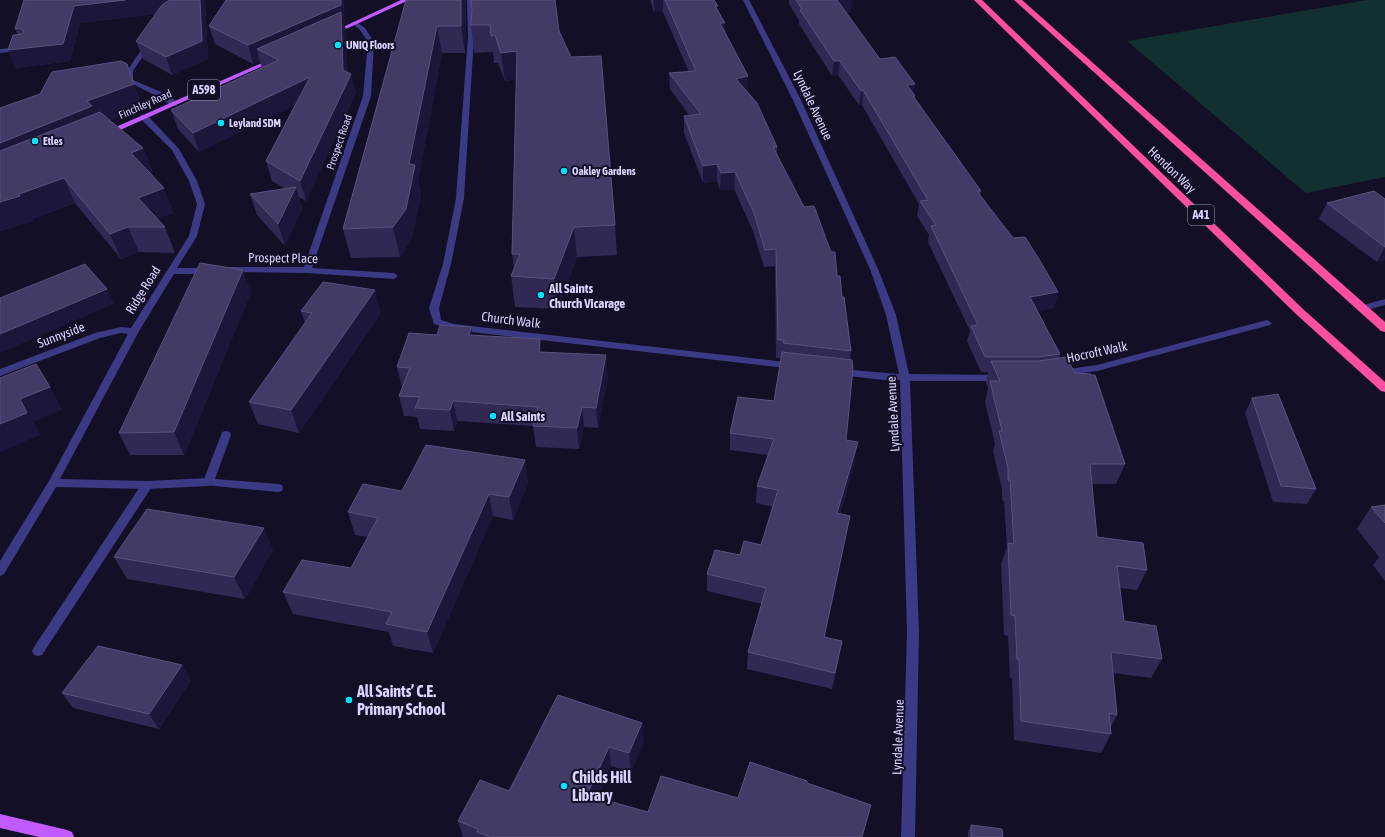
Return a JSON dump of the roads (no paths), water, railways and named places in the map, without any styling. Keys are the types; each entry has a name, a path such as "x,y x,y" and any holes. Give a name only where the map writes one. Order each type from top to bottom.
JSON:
{"highway":[{"name":"Hendon Way","path":"978,0 1300,312 1385,388"},
{"name":"Hendon Way","path":"1018,0 1385,328"}],"main road":[{"path":"326,36 406,0"},
{"name":"Finchley Road","path":"101,135 283,55"},
{"path":"0,821 67,837"}],"street":[{"name":"Church Walk","path":"470,0 471,36 460,198 447,264 434,308 437,322 454,327 803,367"},
{"name":"Lyndale Avenue","path":"746,0 796,98 874,269 891,315 905,377 914,633 908,837"},
{"name":"Prospect Road","path":"307,270 367,96 371,42 363,29 355,23"},
{"path":"151,40 130,71 130,81 174,104"},
{"path":"0,51 28,49"},
{"name":"Ridge Road","path":"0,571 53,483 134,331 193,236 202,204 193,181 175,148 144,117"},
{"name":"Prospect Place","path":"172,271 307,270 394,276"},
{"path":"1363,308 1385,302"},
{"name":"Hocroft Walk","path":"1054,374 1097,368 1267,323"},
{"name":"Sunnyside","path":"0,374 98,335 121,330 134,331"},
{"path":"826,370 884,377 1012,377"},
{"path":"208,482 226,435"},
{"path":"53,483 147,485 208,482 278,488"},
{"path":"38,651 147,485"}],"place":[{"name":"UNIQ Floors","path":"338,45"},
{"name":"Leyland SDM","path":"221,123"},
{"name":"Etles","path":"35,141"},
{"name":"Oakley Gardens","path":"564,171"},
{"name":"All Saints Church Vicarage","path":"541,295"},
{"name":"All Saints","path":"493,416"},
{"name":"All Saints’ C.E. Primary School","path":"349,700"},
{"name":"Childs Hill Library","path":"564,786"}]}
